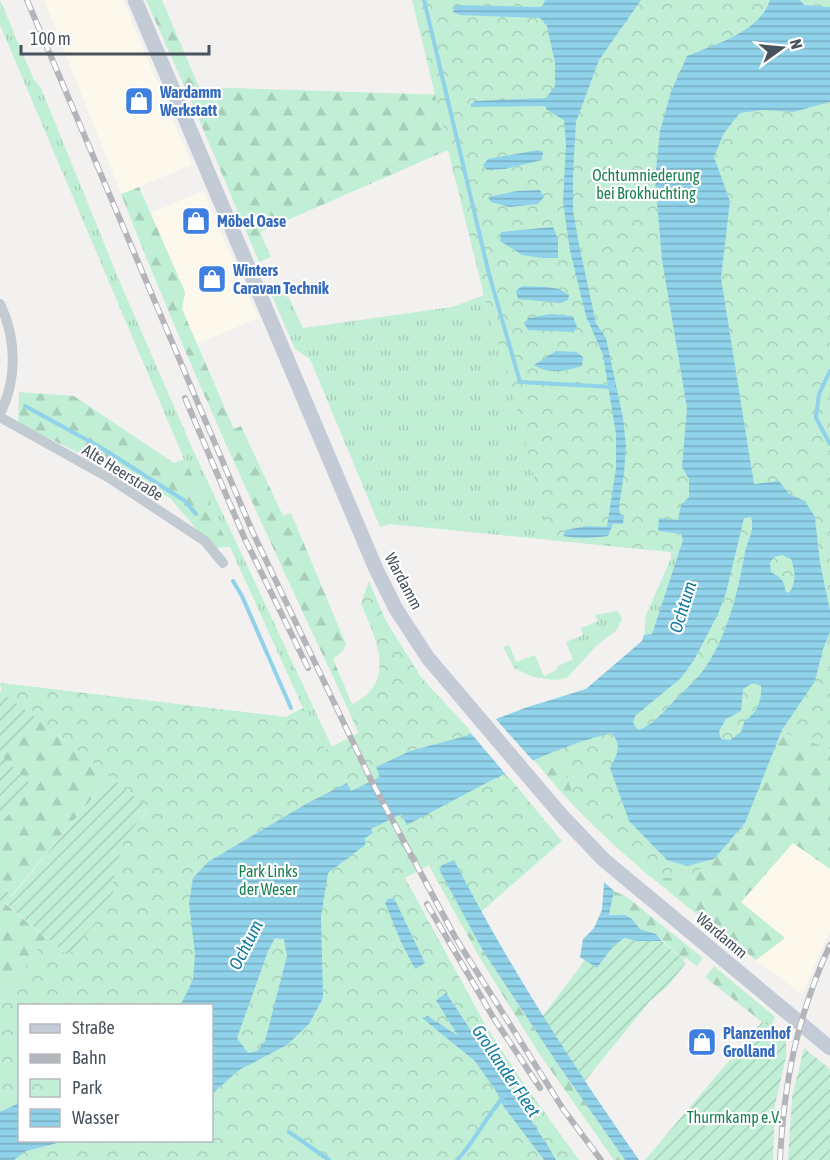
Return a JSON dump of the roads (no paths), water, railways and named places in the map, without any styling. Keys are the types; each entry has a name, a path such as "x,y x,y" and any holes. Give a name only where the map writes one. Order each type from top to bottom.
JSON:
{"street":[{"name":"Wardamm","path":"135,0 383,586 428,658 525,774 604,860 830,1048"},
{"path":"0,304 9,326 13,380 0,416"},
{"name":"Alte Heerstraße","path":"0,416 120,485 205,541 223,563"}],"water":[{"path":"545,0 641,0 599,60 576,122 573,210 596,323 606,338 623,418 626,445 619,507 620,514 624,515 623,524 613,524 608,536 602,537 563,536 566,530 587,526 607,527 616,468 616,434 603,355 586,316 570,251 563,202 566,144 564,120 547,110 545,106 471,107 475,101 546,98 555,86 555,63 547,26 540,18 460,15 453,12 455,5 540,7"},
{"name":"Ochtum","path":"770,0 800,0 804,5 830,7 830,102 793,112 763,110 740,113 724,133 714,157 730,201 721,278 754,484 779,481 789,494 805,501 815,517 820,563 830,611 830,632 815,681 782,730 745,823 714,859 687,866 667,860 629,821 610,768 618,746 611,733 532,761 407,825 401,814 371,829 373,833 365,838 365,845 328,873 321,917 323,998 309,1024 287,1045 239,1070 213,1093 213,1004 181,1004 193,980 195,954 189,903 193,878 208,862 306,804 347,783 351,791 380,777 376,767 410,751 466,736 496,719 586,689 642,641 644,635 652,634 683,540 681,534 658,531 659,518 678,520 681,505 689,497 689,479 682,467 687,408 662,260 655,179 660,131 671,92 687,56 735,36 757,21","holes":["751,517 752,531 735,597 726,627 713,655 698,677 657,718 638,730 633,723 635,716 681,678 694,660 718,614 726,593 744,518","782,555 791,559 794,568 795,576 789,593 785,591 781,579 771,572 770,563 774,557","753,683 761,686 758,706 745,720 741,732 730,740 721,739 719,731 726,719 741,711 743,689","275,938 284,939 287,956 265,1041 257,1051 248,1053 237,1038 268,951"]},
{"path":"538,150 543,152 542,160 505,169 487,170 483,165 488,159"},
{"path":"540,190 544,197 538,204 509,207 491,202 488,197 517,191"},
{"path":"553,227 558,239 558,258 522,255 500,241 501,232"},
{"path":"522,286 559,289 569,295 568,300 560,303 518,299 516,291"},
{"path":"550,314 573,316 577,327 573,332 528,330 524,323 529,318"},
{"path":"556,351 576,352 583,357 582,366 564,371 552,371 534,365"},
{"path":"454,860 496,938 541,1013 639,1160 625,1160 483,951 439,869 442,865"},
{"path":"604,882 614,891 609,915 626,915 640,929 656,934 662,941 637,941 625,938 614,945 597,968 580,957 583,939 594,928 602,910"},
{"path":"394,898 425,963 415,969 385,903 388,899"},
{"path":"446,993 556,1160 544,1160 504,1107 475,1061 422,1018 428,1016 458,1036 436,1000"},
{"path":"18,1103 18,1142 61,1142 26,1151 14,1160 0,1160 0,1112"}],"waterway":[{"path":"424,0 489,274 520,382 613,387"},
{"path":"830,371 819,394 816,418 830,444"},
{"path":"25,406 100,447 185,501 196,514"},
{"path":"233,581 242,596 291,708"},
{"name":"Grollander Fleet","path":"457,1160 503,1098"},
{"path":"289,1132 329,1160"}],"railway":[{"path":"27,0 253,533 371,780 455,937 563,1109 601,1160"},
{"path":"185,398 244,537 308,668"},
{"path":"427,904 493,1017 540,1088"},
{"path":"780,1160 785,1103 794,1050 809,998 830,945"}],"place":[{"name":"Wardamm Werkstatt","path":"139,101"},
{"name":"Möbel Oase","path":"196,221"},
{"name":"Winters Caravan Technik","path":"212,279"},
{"name":"Planzenhof Grolland","path":"702,1042"}],"park label":[{"name":"Ochtumniederung bei Brokhuchting","path":"646,184"},
{"name":"Park Links der Weser","path":"268,880"},
{"name":"Thurmkamp e.V.","path":"734,1117"}]}
